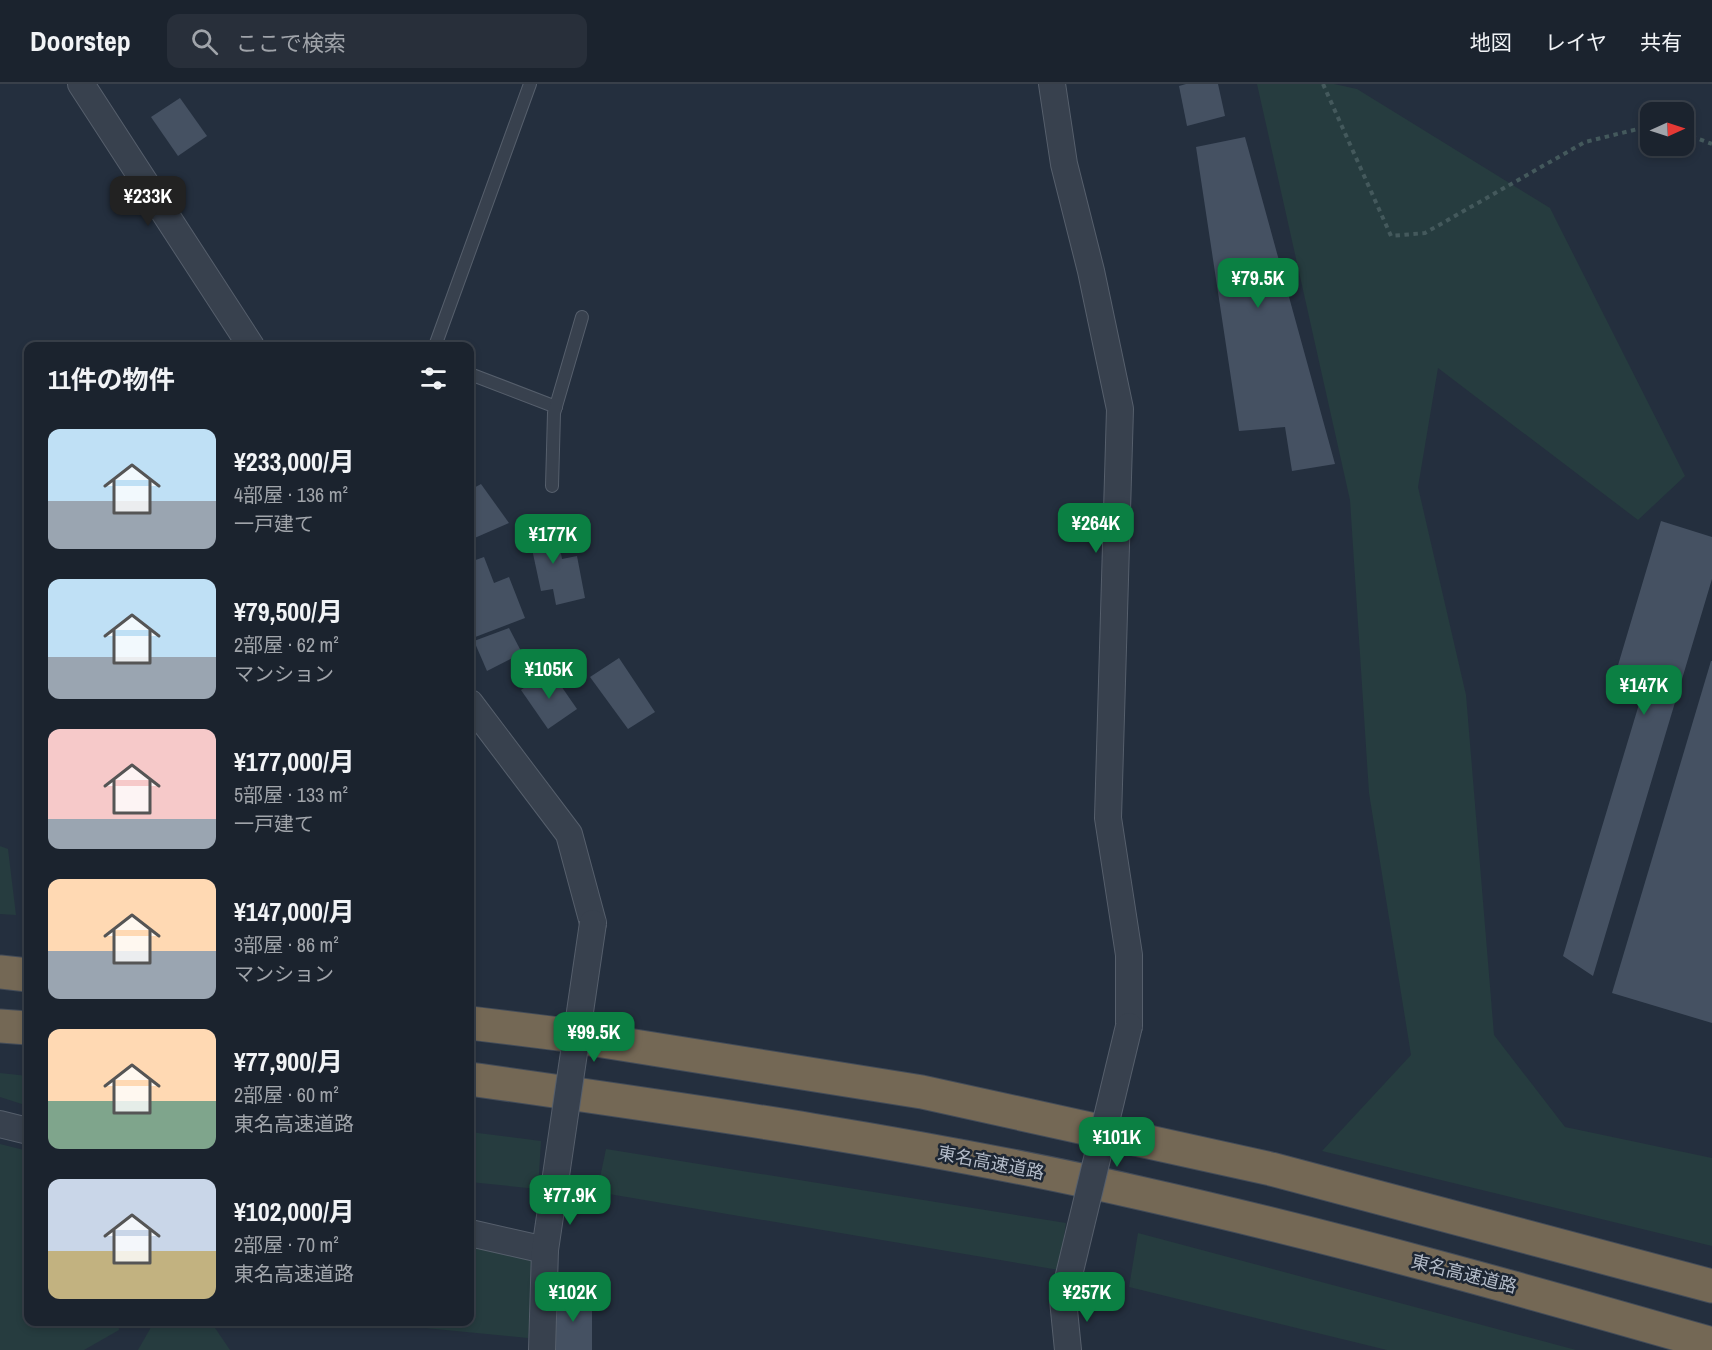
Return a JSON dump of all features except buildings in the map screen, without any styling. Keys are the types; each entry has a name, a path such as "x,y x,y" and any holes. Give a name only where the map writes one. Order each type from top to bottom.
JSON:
{"highway":[{"path":"0,972 24,975"},
{"path":"474,1023 560,1034 922,1092 1271,1169 1712,1286"},
{"path":"0,1026 24,1029"},
{"name":"東名高速道路","path":"474,1080 833,1135 1143,1193 1546,1296 1712,1344"}],"street":[{"path":"81,84 248,342"},
{"path":"1052,84 1064,164 1091,271 1120,409 1108,818 1129,955 1129,1026 1063,1300 1068,1350"},
{"path":"474,708 569,834 593,923 545,1251 542,1350"},
{"path":"0,1124 24,1130"},
{"path":"474,1234 545,1251"}],"lane":[{"path":"436,342 530,84"},
{"path":"552,486 556,407 582,317"},
{"path":"474,376 556,407"}],"path":[{"path":"1323,84 1391,236 1425,233 1585,142 1640,128"},
{"path":"1694,138 1712,144"}],"green space":[{"path":"1257,84 1334,84 1357,89 1550,208 1685,476 1638,520 1438,368 1418,487 1466,695 1494,1035 1565,1127 1712,1158 1712,1246 1322,1151 1411,1055 1369,793 1350,500"},
{"path":"0,846 8,849 16,915 0,914"},
{"path":"0,1073 24,1076 24,1105 0,1097"},
{"path":"474,1133 541,1141 538,1189 474,1182"},
{"path":"0,1144 24,1150 24,1326 118,1326 119,1330 84,1350 0,1350"},
{"path":"606,1149 1066,1223 1059,1270 597,1192"},
{"path":"1138,1233 1576,1350 1387,1350 1129,1287"},
{"path":"474,1236 527,1247 536,1268 528,1338 425,1328 428,1326 474,1326"},
{"path":"152,1326 214,1326 230,1350 138,1350"}]}
